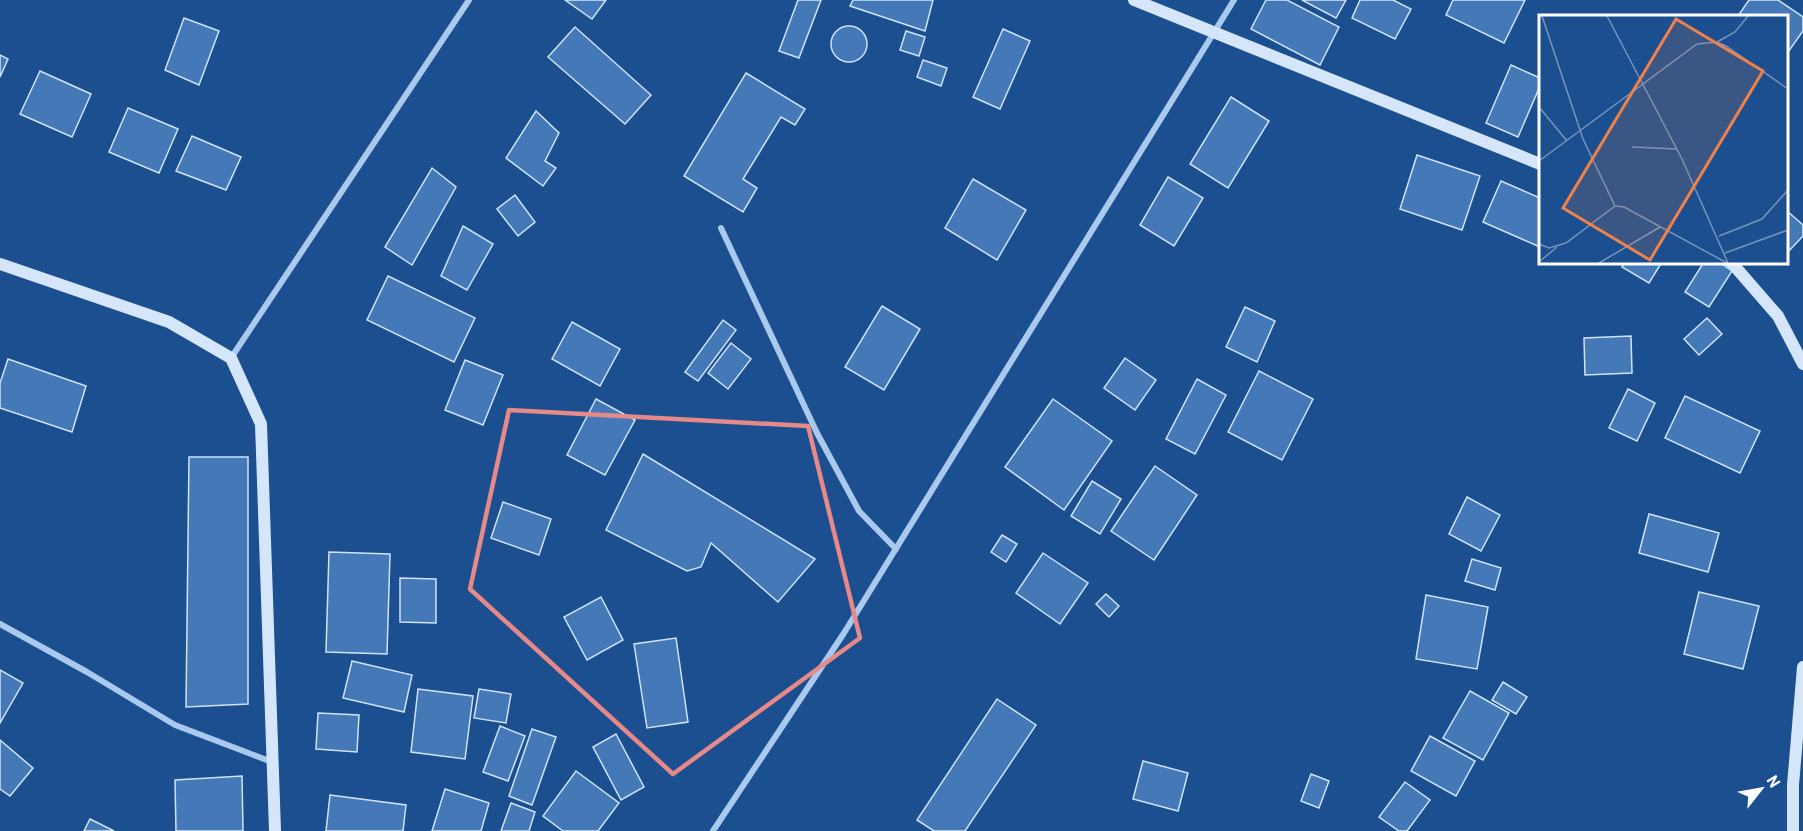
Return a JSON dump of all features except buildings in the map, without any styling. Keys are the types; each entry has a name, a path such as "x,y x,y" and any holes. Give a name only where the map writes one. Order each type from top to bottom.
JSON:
{"street":[{"path":"231,358 469,0"},
{"path":"1134,0 1539,164"},
{"path":"713,831 844,633 1234,0"},
{"path":"721,228 817,433 859,511 896,549"},
{"path":"0,264 169,322 231,358 261,424 275,831"},
{"path":"1733,264 1778,316 1803,364"},
{"path":"0,624 175,724 273,762"},
{"path":"1793,831 1792,785 1803,667"}],"highlighted area":[{"path":"509,410 808,426 860,638 673,774 470,589"}]}
